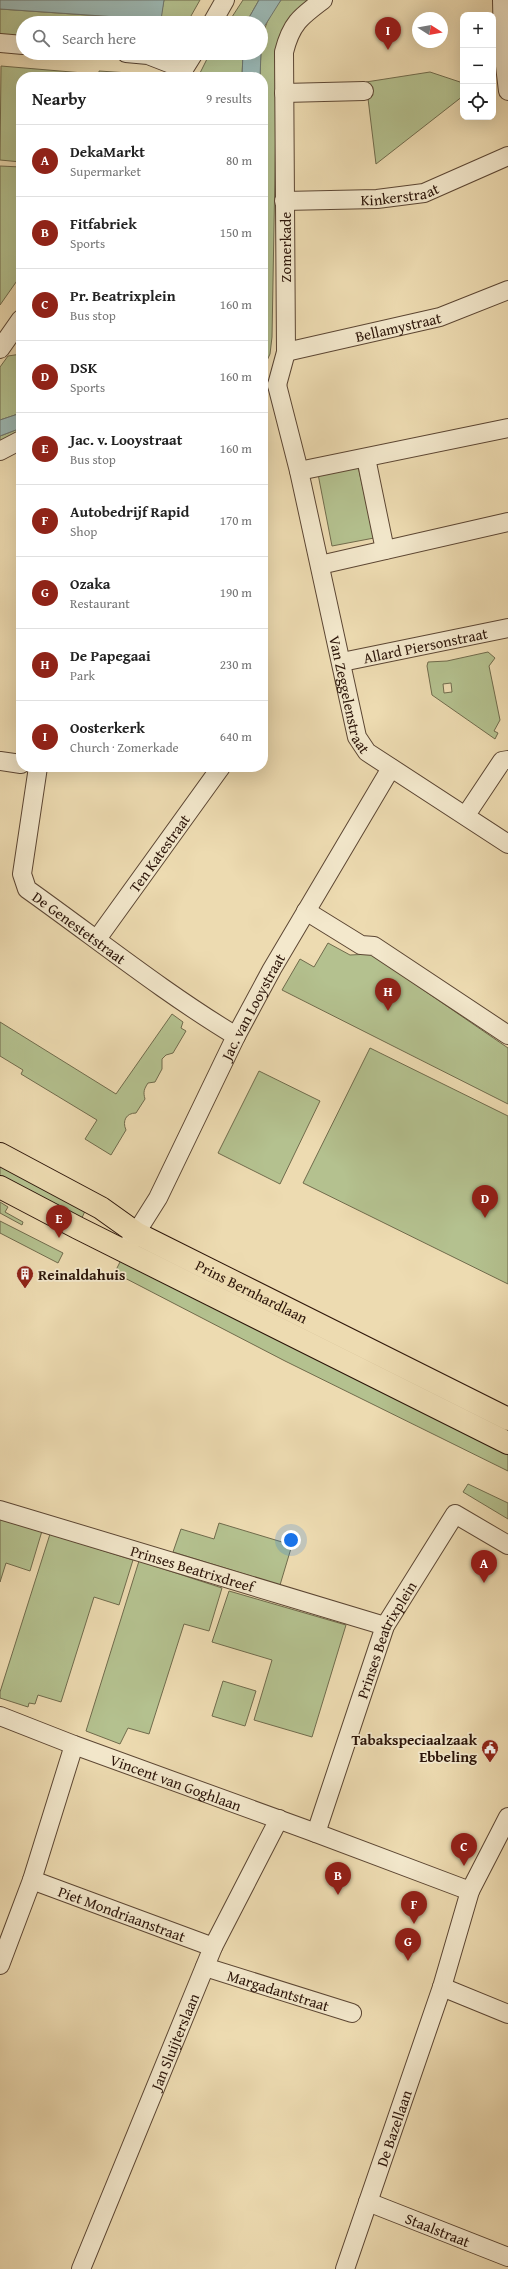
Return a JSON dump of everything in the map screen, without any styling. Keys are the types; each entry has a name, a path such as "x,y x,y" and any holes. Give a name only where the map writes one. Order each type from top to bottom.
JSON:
{"main road":[{"name":"Prins Bernhardlaan","path":"0,1154 101,1208 136,1233 508,1419"},
{"name":"Prins Bernhardlaan","path":"0,1187 508,1442"}],"street":[{"path":"216,16 225,0"},
{"name":"Zomerkade","path":"270,387 286,352 284,52 288,35 298,18 323,0"},
{"path":"502,0 508,90"},
{"path":"0,43 16,44"},
{"path":"157,60 179,72"},
{"path":"184,72 190,60"},
{"path":"284,93 364,91"},
{"name":"Kinkerstraat","path":"284,201 377,199 424,193 508,156"},
{"name":"Bellamystraat","path":"286,352 440,317 508,290"},
{"path":"0,350 16,326"},
{"path":"0,350 16,346"},
{"name":"Van Zeggelenstraat","path":"270,387 299,471 358,738 367,752 466,815 508,844"},
{"path":"299,471 508,428"},
{"path":"0,451 16,443"},
{"path":"366,458 385,550"},
{"path":"320,565 508,522"},
{"name":"Allard Piersonstraat","path":"342,662 507,631"},
{"path":"466,815 502,761 508,760"},
{"path":"0,761 16,763"},
{"name":"Jac. van Looystraat","path":"125,1251 158,1198 236,1036 306,911 391,768"},
{"name":"De Genestetstraat","path":"37,772 22,874 26,889 97,939 191,1009 236,1036"},
{"name":"Ten Katestraat","path":"97,939 217,772"},
{"path":"306,911 360,945 374,946 508,1035"},
{"name":"Prinses Beatrixdreef","path":"0,1510 385,1626"},
{"name":"Prinses Beatrixplein","path":"316,1833 385,1626 454,1514 508,1545"},
{"name":"Vincent van Goghlaan","path":"0,1716 74,1746 279,1819"},
{"path":"0,1965 32,1880 74,1746"},
{"path":"508,1817 470,1891 442,1987 508,2014"},
{"path":"279,1819 470,1891"},
{"name":"Jan Sluijterslaan","path":"81,2269 213,1947 279,1819"},
{"name":"Piet Mondriaanstraat","path":"32,1880 213,1947"},
{"name":"Margadantstraat","path":"205,1967 352,2013"},
{"name":"De Bazellaan","path":"345,2269 442,1987"},
{"name":"Staalstraat","path":"368,2202 508,2257"}],"green space":[{"path":"164,0 200,0 191,16 161,16"},
{"path":"243,0 259,0 250,16 233,16"},
{"path":"281,0 313,0 277,59 272,337 268,358 268,72 260,72 261,60 268,60 268,20"},
{"path":"0,9 102,16 16,16 16,36 0,35"},
{"path":"206,60 243,60 242,72 200,72"},
{"path":"1,66 72,72 16,72 16,162 0,160"},
{"path":"430,72 460,82 460,98 376,164 366,82"},
{"path":"0,166 16,167 16,282 0,305"},
{"path":"16,355 16,415 0,420 0,367 8,356"},
{"path":"16,430 16,439 0,446 0,436"},
{"path":"358,466 374,538 332,546 318,474"},
{"path":"488,652 495,658 489,666 500,720 494,731 498,733 495,739 432,695 427,666 428,662 447,661","holes":["451,683 452,692 444,693 443,684"]},
{"path":"328,943 350,955 371,954 508,1048 508,1104 282,990 300,959 314,967"},
{"path":"172,1014 183,1022 181,1028 186,1031 173,1053 166,1055 162,1059 162,1069 155,1082 148,1083 144,1092 145,1099 136,1113 127,1116 124,1124 126,1130 111,1155 85,1139 97,1120 21,1074 23,1070 0,1056 0,1022 116,1094"},
{"path":"370,1048 508,1116 508,1284 303,1183"},
{"path":"259,1071 320,1101 280,1184 218,1153"},
{"path":"0,1166 85,1211 81,1220 0,1178"},
{"path":"0,1202 8,1207 5,1212 23,1222 22,1225 0,1213"},
{"path":"0,1221 63,1253 58,1263 0,1233"},
{"path":"121,1260 508,1455 508,1471 285,1361 119,1275 115,1272"},
{"path":"468,1484 508,1503 508,1519 463,1492"},
{"path":"0,1518 42,1531 30,1571 6,1563 0,1582"},
{"path":"219,1523 292,1545 280,1585 173,1552 181,1529 214,1539"},
{"path":"50,1534 133,1560 119,1605 94,1597 61,1702 38,1695 35,1704 29,1703 28,1707 0,1698 0,1692"},
{"path":"139,1561 222,1588 209,1631 184,1624 149,1734 128,1728 120,1744 86,1731"},
{"path":"229,1591 346,1625 312,1737 254,1720 272,1660 212,1642"},
{"path":"223,1681 256,1691 245,1726 212,1716"}],"water":[{"path":"0,0 164,0 162,16 102,16 0,9"},
{"path":"259,0 281,0 268,21 268,16 250,16"},
{"path":"243,60 261,60 260,72 242,72"},
{"path":"16,415 16,430 0,436 0,420"}],"place":[{"name":"Oosterkerk","path":"388,50"},
{"name":"De Papegaai","path":"388,1011"},
{"name":"DSK","path":"485,1218"},
{"name":"Jac. v. Looystraat","path":"59,1238"},
{"name":"Reinaldahuis","path":"25,1289"},
{"name":"DekaMarkt","path":"484,1583"},
{"name":"Tabakspeciaalzaak Ebbeling","path":"490,1763"},
{"name":"Pr. Beatrixplein","path":"464,1866"},
{"name":"Fitfabriek","path":"338,1895"},
{"name":"Autobedrijf Rapid","path":"414,1924"},
{"name":"Ozaka","path":"408,1961"}]}
